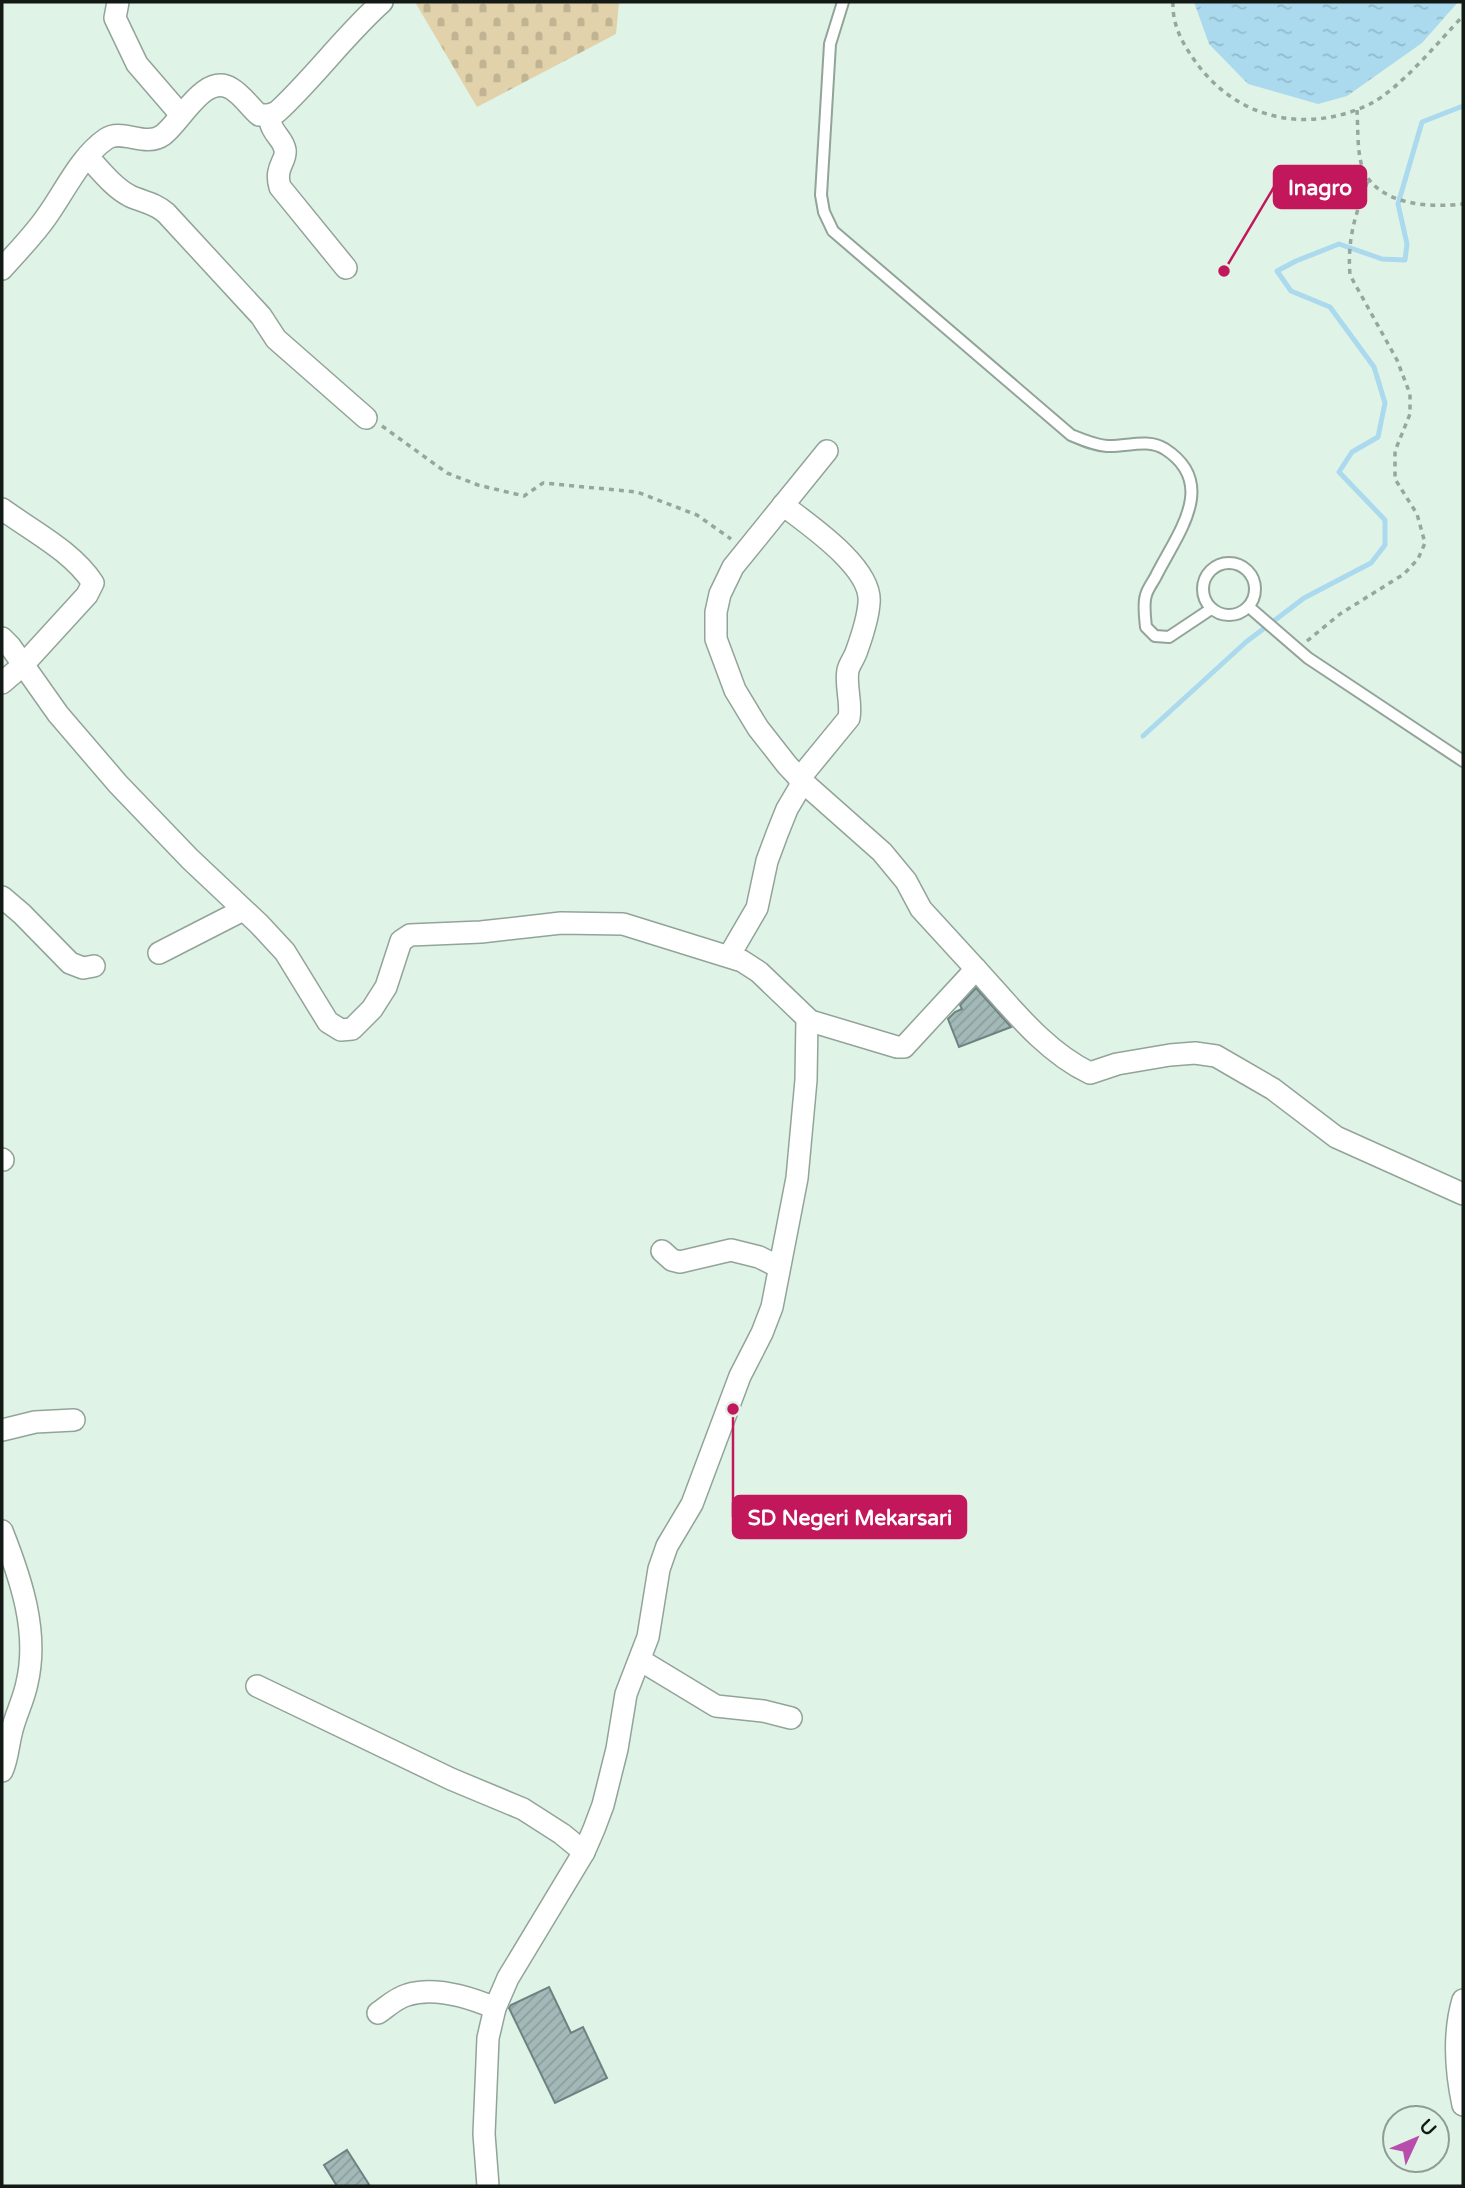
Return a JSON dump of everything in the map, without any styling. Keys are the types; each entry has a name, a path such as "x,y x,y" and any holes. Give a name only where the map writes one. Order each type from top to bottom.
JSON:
{"street":[{"path":"118,2 115,18 137,64 181,115"},
{"path":"2,269 46,218 88,157 109,137 116,135 149,140 162,136 208,87 222,84 233,89 260,115 277,112 382,2"},
{"path":"269,115 273,133 286,153 277,178 280,187 346,268"},
{"path":"88,157 130,196 157,205 166,213 261,316 276,338 366,418"},
{"path":"827,451 733,567 720,594 716,612 716,639 735,690 758,728 801,781 881,852 906,881 921,909 1024,1021 1072,1063 1090,1073 1117,1064 1170,1055 1195,1053 1216,1056 1273,1089 1336,1137 1463,1194"},
{"path":"729,956 757,908 767,861 801,781 849,718 851,706 848,670 869,603 869,590 858,570 824,537 783,505"},
{"path":"2,509 59,550 93,583 87,595 23,665 2,683"},
{"path":"2,639 10,646 58,714 118,784 285,952 328,1022 341,1030 352,1029 372,1009 386,987 401,941 410,935 481,932 561,923 623,924 742,961 759,972 805,1014 807,1020 806,1080 797,1178 772,1307 740,1376 692,1504 667,1546 659,1569 648,1637 626,1694 617,1749 603,1805 584,1852 508,1978 495,2008 488,2038 484,2134 488,2186"},
{"path":"2,897 70,963 83,968 94,966"},
{"path":"159,953 243,910"},
{"path":"807,1020 897,1047 905,1046 976,969"},
{"path":"662,1251 672,1260 680,1262 731,1250 751,1254 779,1267"},
{"path":"2,1430 35,1422 74,1420"},
{"path":"2,1531 31,1625 33,1651 27,1684 12,1729 2,1772"},
{"path":"640,1660 716,1706 763,1711 791,1718"},
{"path":"257,1686 451,1780 523,1809 562,1833 584,1852"},
{"path":"378,2013 402,1997 417,1993 457,1994 495,2008"},
{"path":"1463,2000 1458,2022 1457,2052 1463,2105"}],"lane":[{"path":"843,2 830,44 821,195 824,212 833,231 1071,435 1107,446 1146,443 1164,448 1180,462 1191,478 1193,491 1186,519 1146,595 1146,627 1155,636 1169,637 1211,609"},
{"path":"1221,563 1235,563 1247,569 1254,581 1253,610 1223,615 1211,609 1204,597 1203,583 1209,571 1221,563"},
{"path":"1253,610 1298,650 1463,761"}],"path":[{"path":"1173,2 1173,15 1184,45 1207,78 1238,103 1277,117 1321,120 1357,110 1374,102 1419,63 1463,16"},
{"path":"1357,110 1361,167 1368,180 1385,195 1411,202 1447,206 1463,204"},
{"path":"1298,650 1340,614 1404,574 1418,559 1424,542 1417,514 1395,479 1395,451 1410,414 1410,394 1396,360 1350,275 1350,232 1368,180"},
{"path":"366,418 390,430 447,473 478,485 524,496 544,483 638,492 697,515 747,550"}],"green space":[{"path":"415,2 619,2 616,34 477,107"}],"water":[{"path":"1194,2 1458,2 1422,43 1347,96 1318,104 1248,84 1209,44"}],"building":[{"path":"976,988 1011,1027 959,1047 948,1019 962,1009 960,1005"},
{"path":"549,1987 571,2033 583,2027 607,2078 555,2103 509,2008"},
{"path":"347,2150 370,2186 337,2186 324,2165"}],"waterway":[{"path":"1143,736 1246,642 1304,598 1371,563 1385,545 1385,520 1339,472 1352,452 1378,437 1385,403 1374,367 1330,307 1291,291 1277,271 1339,244 1382,259 1405,260 1407,244 1398,204 1422,122 1463,106"}],"place":[{"name":"Inagro","path":"1224,271"},
{"name":"SD Negeri Mekarsari","path":"733,1409"}]}
